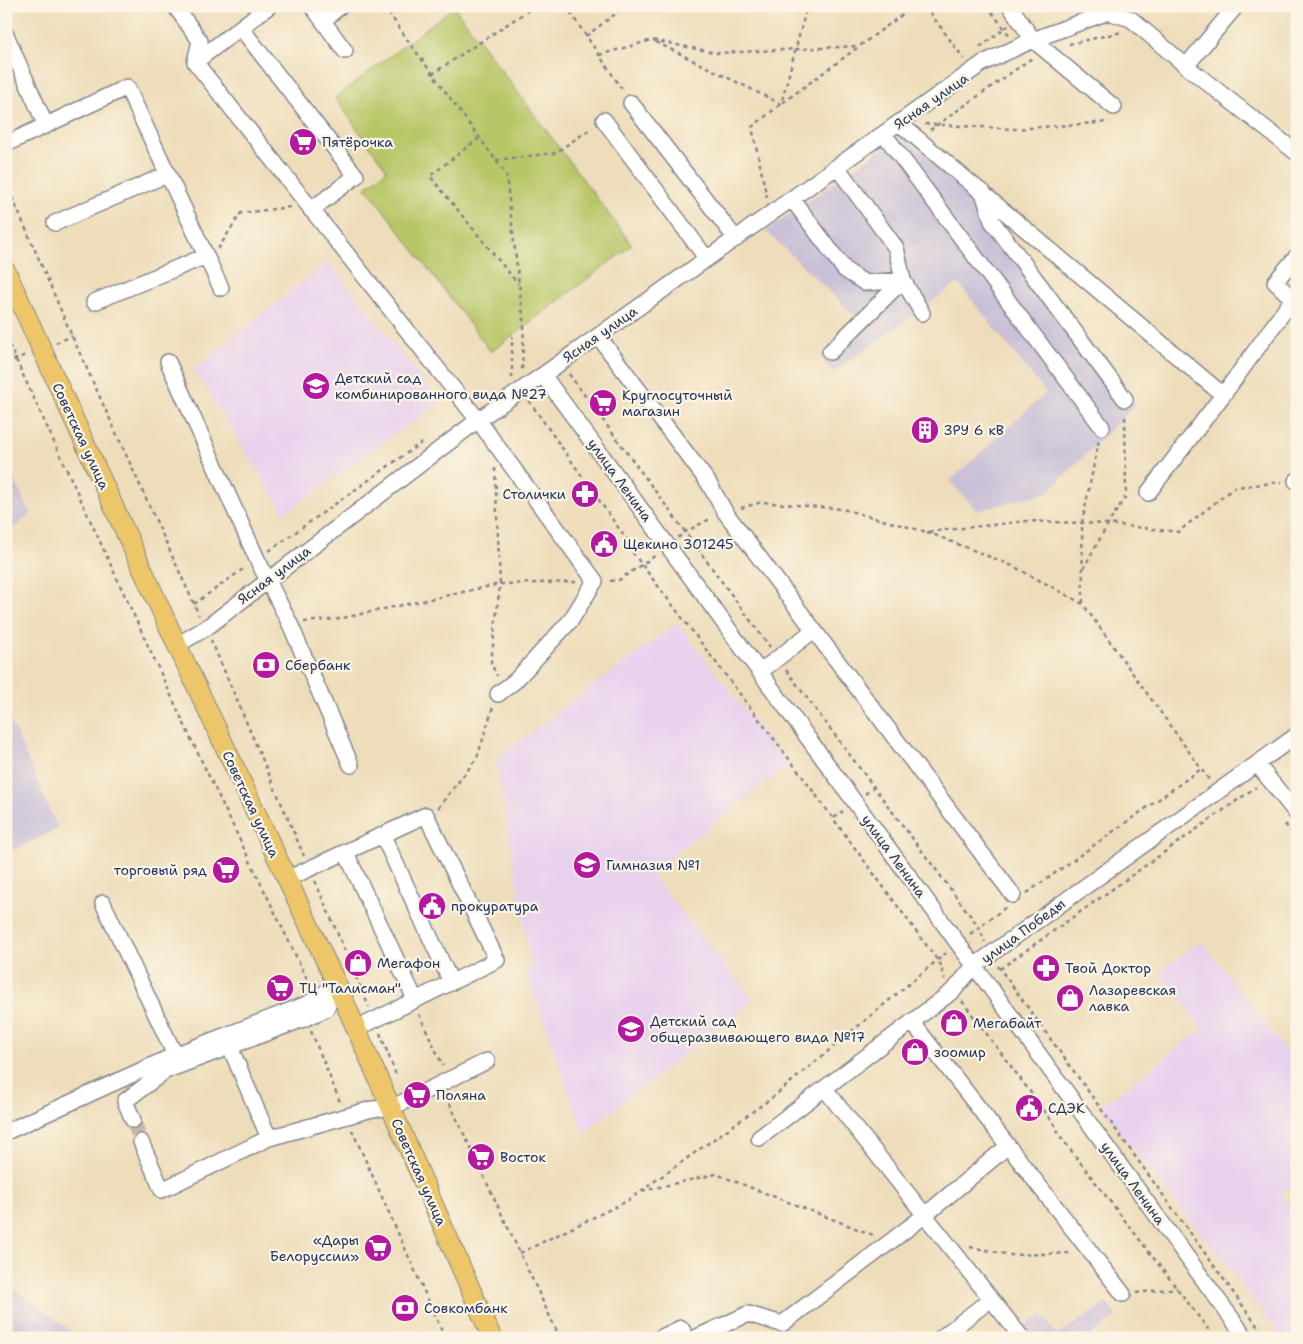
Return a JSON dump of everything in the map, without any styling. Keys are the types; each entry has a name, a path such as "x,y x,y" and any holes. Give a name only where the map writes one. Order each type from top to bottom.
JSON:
{"main road":[{"name":"Советская улица","path":"6,271 177,645 337,985 492,1338"}],"street":[{"path":"175,6 200,41 195,62"},
{"path":"195,62 269,6"},
{"path":"312,6 345,50"},
{"path":"323,21 340,6"},
{"path":"1010,6 1026,43 1115,114"},
{"path":"1186,66 1236,6"},
{"name":"Ясная улица","path":"177,645 206,628 478,420 984,63 1026,43 1108,12 1131,19 1186,66 1297,153"},
{"path":"240,28 356,176 309,208"},
{"path":"6,35 46,126"},
{"path":"195,62 478,420 595,581 571,620 515,681 498,694"},
{"path":"6,144 127,87 221,288"},
{"path":"630,103 736,239"},
{"path":"604,120 707,259"},
{"path":"899,123 1223,395"},
{"path":"884,134 1102,427"},
{"path":"837,167 896,248 903,280 922,313"},
{"path":"55,224 168,174"},
{"path":"983,192 992,221 1125,398"},
{"path":"792,199 845,270 866,283 903,280"},
{"path":"1148,493 1293,300 1275,282 1297,256"},
{"path":"94,302 207,259"},
{"path":"830,352 903,280"},
{"path":"598,336 708,482 725,512 1017,897"},
{"path":"168,362 257,559 290,624 351,765"},
{"name":"улица Ленина","path":"543,374 1246,1338"},
{"path":"760,672 814,630"},
{"name":"улица Победы","path":"759,1138 954,990 974,966 1296,737"},
{"path":"1257,764 1297,814"},
{"path":"287,879 426,815 497,960 356,1029"},
{"path":"382,836 451,982"},
{"path":"346,853 414,1000"},
{"path":"103,903 174,1055"},
{"path":"6,1132 174,1055 307,1011 326,1009 337,985"},
{"path":"132,1120 124,1101 165,1071 230,1047 307,1011"},
{"path":"912,1022 1123,1294"},
{"path":"230,1047 270,1138"},
{"path":"142,1142 162,1190 270,1138 372,1109 391,1108 487,1061"},
{"path":"825,1089 1022,1338"},
{"path":"695,1338 748,1314 782,1324 924,1216 1008,1146"},
{"path":"941,1338 991,1300"},
{"path":"660,1338 681,1328 687,1338"}],"path":[{"path":"384,6 506,174 524,326 522,371"},
{"path":"432,74 535,6"},
{"path":"566,6 630,103"},
{"path":"586,36 626,6"},
{"path":"781,104 807,6"},
{"path":"767,198 752,127 914,6"},
{"path":"925,6 964,59"},
{"path":"987,6 1004,29 1026,43 1032,59"},
{"path":"599,55 652,40 717,53 860,46"},
{"path":"652,40 781,104"},
{"path":"899,123 1015,129 1115,114"},
{"path":"496,160 555,153 604,120"},
{"path":"479,138 430,176 519,286"},
{"path":"207,259 241,213 309,208"},
{"path":"512,336 512,378"},
{"path":"6,338 17,358 116,578 308,982 307,1011 345,1117 445,1338"},
{"path":"6,363 17,358"},
{"path":"560,362 979,927 990,955 1266,1338"},
{"path":"522,390 632,547 633,553 793,764 941,965 943,976 1055,1125 1060,1136 1215,1338"},
{"path":"1083,569 1126,496 1125,398"},
{"path":"1083,604 1082,523 1102,427"},
{"path":"426,815 441,806 477,758 501,685 491,663 500,584 494,442"},
{"path":"926,532 1027,521 1108,524 1178,532 1236,487 1296,481"},
{"path":"290,624 338,619 500,584 620,580 643,566 685,532 725,512 762,502 842,509 926,532 1013,566 1083,604 1218,792"},
{"path":"520,1253 627,1201 773,1097 937,960 1017,897 1201,769"},
{"path":"1000,969 1256,786 1262,794"},
{"path":"1285,824 1297,839"},
{"path":"414,1000 445,1081 520,1253 560,1338"},
{"path":"640,1191 716,1174 873,1235 902,1233"},
{"path":"945,1243 1011,1255 1092,1253"},
{"path":"1123,1294 1176,1288"}],"shaded area":[{"path":"901,135 990,209 1136,404 1048,492 977,511 950,481 1046,393 958,283 833,372 821,357 858,319 766,231"},
{"name":"Детский сад комбинированного вида №27","path":"328,261 440,402 284,514 194,369"},
{"path":"6,463 31,514 6,534"},
{"name":"Гимназия №1","path":"677,623 788,766 650,873 753,1000 583,1134 526,972 531,965 496,759"},
{"path":"6,710 58,829 6,853"},
{"path":"1201,940 1297,1065 1297,1181 1281,1194 1297,1214 1297,1338 1282,1338 1101,1106 1202,1029 1160,973"},
{"path":"6,1283 81,1338 6,1338"},
{"path":"1107,1303 1117,1316 1087,1338 1029,1338 1022,1328 1042,1314 1057,1335"}],"green space":[{"path":"454,7 632,245 491,352 366,187 387,170 335,98"}],"tunnel":[{"path":"133,1120 141,1142"}],"place":[{"name":"Пятёрочка","path":"303,142"},
{"name":"Детский сад комбинированного вида №27","path":"316,386"},
{"name":"Круглосуточный магазин","path":"603,403"},
{"name":"ЗРУ 6 кВ","path":"925,430"},
{"name":"Столички","path":"585,494"},
{"name":"Щекино 301245","path":"604,544"},
{"name":"Сбербанк","path":"266,665"},
{"name":"Гимназия №1","path":"587,865"},
{"name":"торговый ряд","path":"226,870"},
{"name":"прокуратура","path":"432,906"},
{"name":"Мегафон","path":"358,963"},
{"name":"Твой Доктор","path":"1046,968"},
{"name":"ТЦ \"Талисман\"","path":"280,988"},
{"name":"Лазаревская лавка","path":"1070,998"},
{"name":"Мегабайт","path":"954,1023"},
{"name":"Детский сад общеразвивающего вида №17","path":"631,1029"},
{"name":"зоомир","path":"915,1052"},
{"name":"Поляна","path":"417,1095"},
{"name":"СДЭК","path":"1029,1108"},
{"name":"Восток","path":"481,1157"},
{"name":"«Дары Белоруссии»","path":"378,1248"},
{"name":"Совкомбанк","path":"405,1308"}]}
